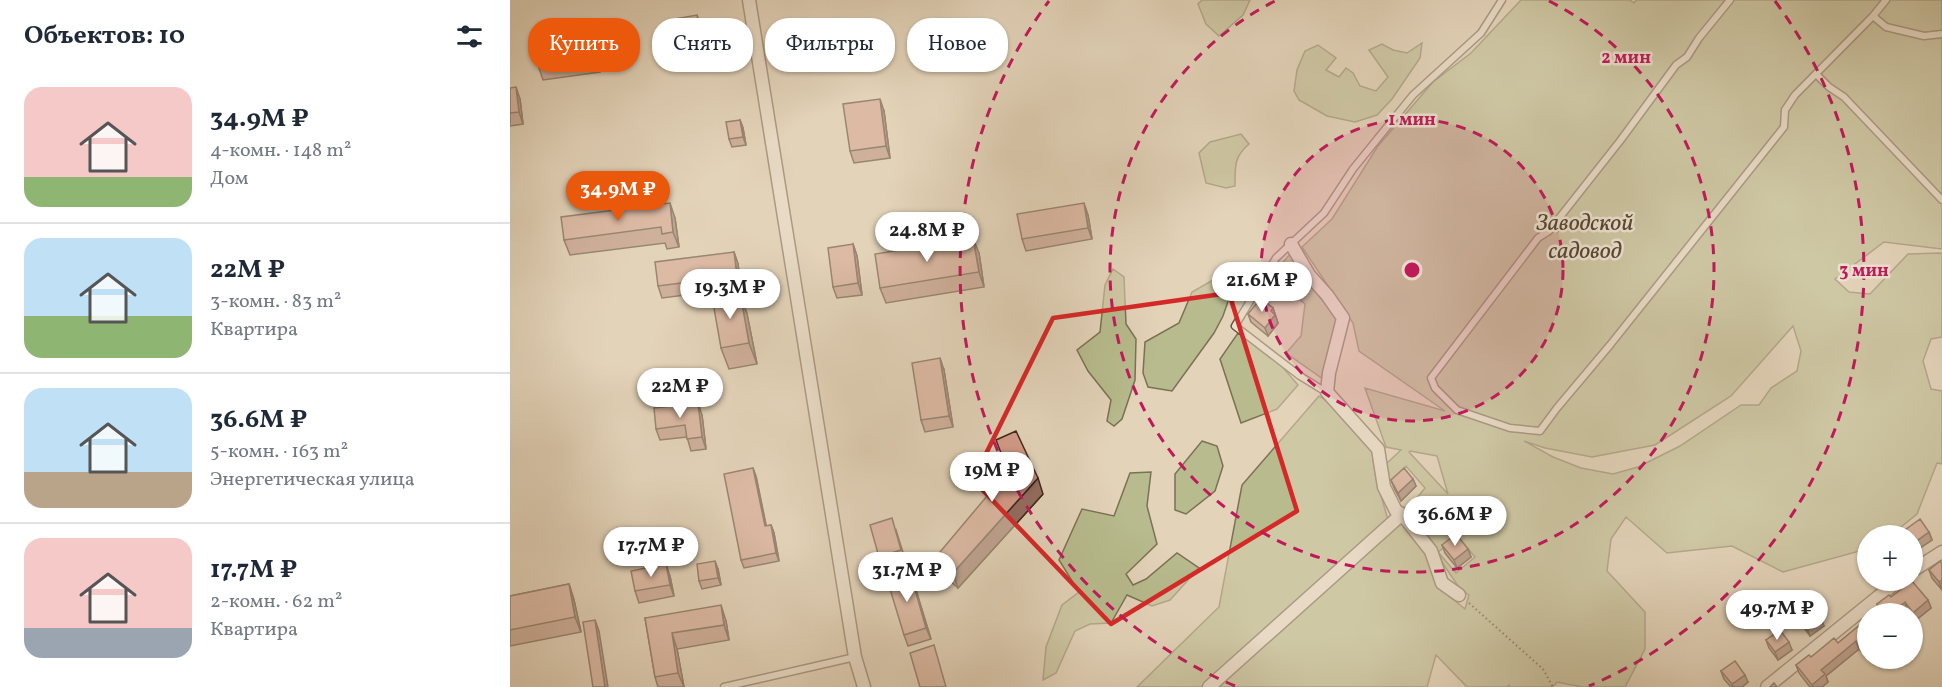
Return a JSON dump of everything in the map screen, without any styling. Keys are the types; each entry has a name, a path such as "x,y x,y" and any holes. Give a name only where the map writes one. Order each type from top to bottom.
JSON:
{"street":[{"path":"749,0 855,657 864,687"},
{"path":"1291,244 1309,275 1343,318 1329,373 1327,392 1378,449 1384,487 1396,511 1402,513 1431,551 1442,583 1459,595"},
{"path":"1209,687 1402,513"},
{"path":"1923,564 1942,552"},
{"path":"1767,687 1885,591"}],"lane":[{"path":"1327,392 1300,376 1235,326 1276,258 1324,213 1353,169 1413,95 1481,33 1502,0"},
{"path":"1730,0 1699,38 1687,57 1676,65 1549,231 1538,238 1431,378 1435,388 1456,410 1510,428 1540,431 1784,127 1785,110 1795,95 1874,16 1886,0"},
{"path":"1874,16 1886,27 1924,36 1942,34"},
{"path":"1816,74 1844,97 1942,200"},
{"path":"724,687 855,657"}],"path":[{"path":"1459,595 1542,669 1553,687"}],"highlighted area":[{"path":"1229,293 1297,511 1111,624 973,480 1053,318"}],"green space":[{"path":"1202,0 1250,0 1243,15 1219,36 1206,24 1198,4"},
{"name":"Заводской садовод","path":"1521,0 1630,0 1634,3 1636,0 1942,0 1942,249 1884,242 1835,279 1849,292 1870,294 1908,254 1942,253 1942,337 1931,339 1923,361 1931,389 1942,391 1942,464 1937,463 1917,514 1903,525 1857,525 1857,552 1783,572 1732,546 1667,553 1626,517 1611,539 1607,571 1645,612 1645,649 1625,687 1582,687 1557,682 1553,687 1509,687 1509,685 1506,687 1467,687 1436,655 1427,687 1217,687 1402,521 1434,563 1437,586 1465,609 1469,595 1460,589 1407,510 1425,488 1406,466 1388,485 1386,464 1401,450 1386,447 1365,388 1445,411 1359,351 1353,323 1302,247 1332,219 1378,146 1433,82 1471,53","holes":["1793,326 1801,351 1797,371 1771,388 1759,405 1741,405 1680,446 1638,467 1613,474 1581,468 1553,457 1524,441 1545,448 1592,457 1655,445 1731,396","1409,452 1437,456 1448,494","1458,537 1475,557 1456,573 1438,552"]},
{"path":"1422,43 1420,58 1392,99 1377,115 1355,122 1327,116 1299,100 1294,91 1297,70 1305,51 1318,45 1336,58 1326,70 1339,77 1346,68 1353,73 1360,86 1376,91 1388,77 1369,50 1382,44 1393,50 1407,53"},
{"path":"1241,134 1249,144 1240,153 1236,162 1235,186 1226,188 1206,183 1199,153 1210,142"},
{"path":"1291,253 1302,275 1337,318 1323,379 1286,353 1301,336 1305,304 1272,275"},
{"path":"1113,269 1124,277 1126,324 1136,339 1135,380 1122,419 1114,426 1107,421 1111,400 1088,371 1077,350 1100,332 1105,285"},
{"path":"1220,276 1236,278 1223,316 1214,333 1172,391 1148,387 1143,373 1145,342 1179,323 1192,292"},
{"path":"1238,333 1279,363 1298,385 1277,409 1241,423 1220,359"},
{"path":"1319,396 1343,412 1371,445 1376,478 1388,520 1205,687 1137,687 1219,607 1242,485"},
{"path":"1202,441 1217,446 1223,466 1215,491 1186,514 1175,510 1175,474"},
{"path":"1151,472 1147,506 1157,544 1126,574 1133,585 1146,579 1177,553 1199,568 1170,600 1152,606 1127,595 1111,623 1090,624 1075,631 1056,673 1043,680 1046,647 1062,605 1079,592 1059,560 1082,509 1114,516 1130,473"}],"building":[{"path":"697,15 698,18 680,18"},
{"path":"516,87 519,112 510,113 510,88"},
{"path":"880,99 886,146 850,151 843,104"},
{"path":"740,120 743,137 729,139 726,122"},
{"path":"670,203 673,232 662,234 661,227 564,240 561,217"},
{"path":"1084,203 1088,228 1022,239 1017,214"},
{"path":"973,238 979,272 880,288 875,254"},
{"path":"853,244 858,283 833,287 828,248"},
{"path":"734,252 737,276 658,286 655,262"},
{"path":"740,292 749,343 721,348 712,297"},
{"path":"1261,298 1273,308 1271,311 1275,315 1265,328 1248,314"},
{"path":"940,358 949,416 921,420 912,363"},
{"path":"698,403 702,437 687,439 685,425 656,429 654,408"},
{"path":"1016,431 1038,478 953,573 935,558 1008,471 996,440"},
{"path":"753,468 765,526 771,525 776,553 741,560 724,474"},
{"path":"1404,468 1413,479 1398,493 1391,480"},
{"path":"892,518 901,550 879,557 870,525"},
{"path":"1920,519 1929,532 1923,536 1923,525 1912,525"},
{"path":"1456,534 1468,549 1454,560 1442,545"},
{"path":"715,561 718,578 699,581 697,564"},
{"path":"1940,561 1942,580 1939,582 1929,570"},
{"path":"666,564 670,585 635,591 631,571"},
{"path":"910,572 926,628 904,635 887,579"},
{"path":"569,584 575,617 510,630 510,596"},
{"path":"1899,591 1920,591 1928,600 1923,604 1878,603 1889,595 1891,597"},
{"path":"1809,602 1821,618 1807,628 1795,612"},
{"path":"721,605 724,625 672,633 678,673 655,677 645,618"},
{"path":"595,620 605,687 593,687 583,622"},
{"path":"1857,627 1857,642 1856,641 1821,670 1825,674 1812,685 1796,665 1809,655 1811,657 1834,638 1838,643"},
{"path":"1780,630 1789,642 1775,652 1766,640"},
{"path":"934,645 946,687 920,687 910,653"},
{"path":"1735,661 1745,675 1732,684 1721,671"}]}
